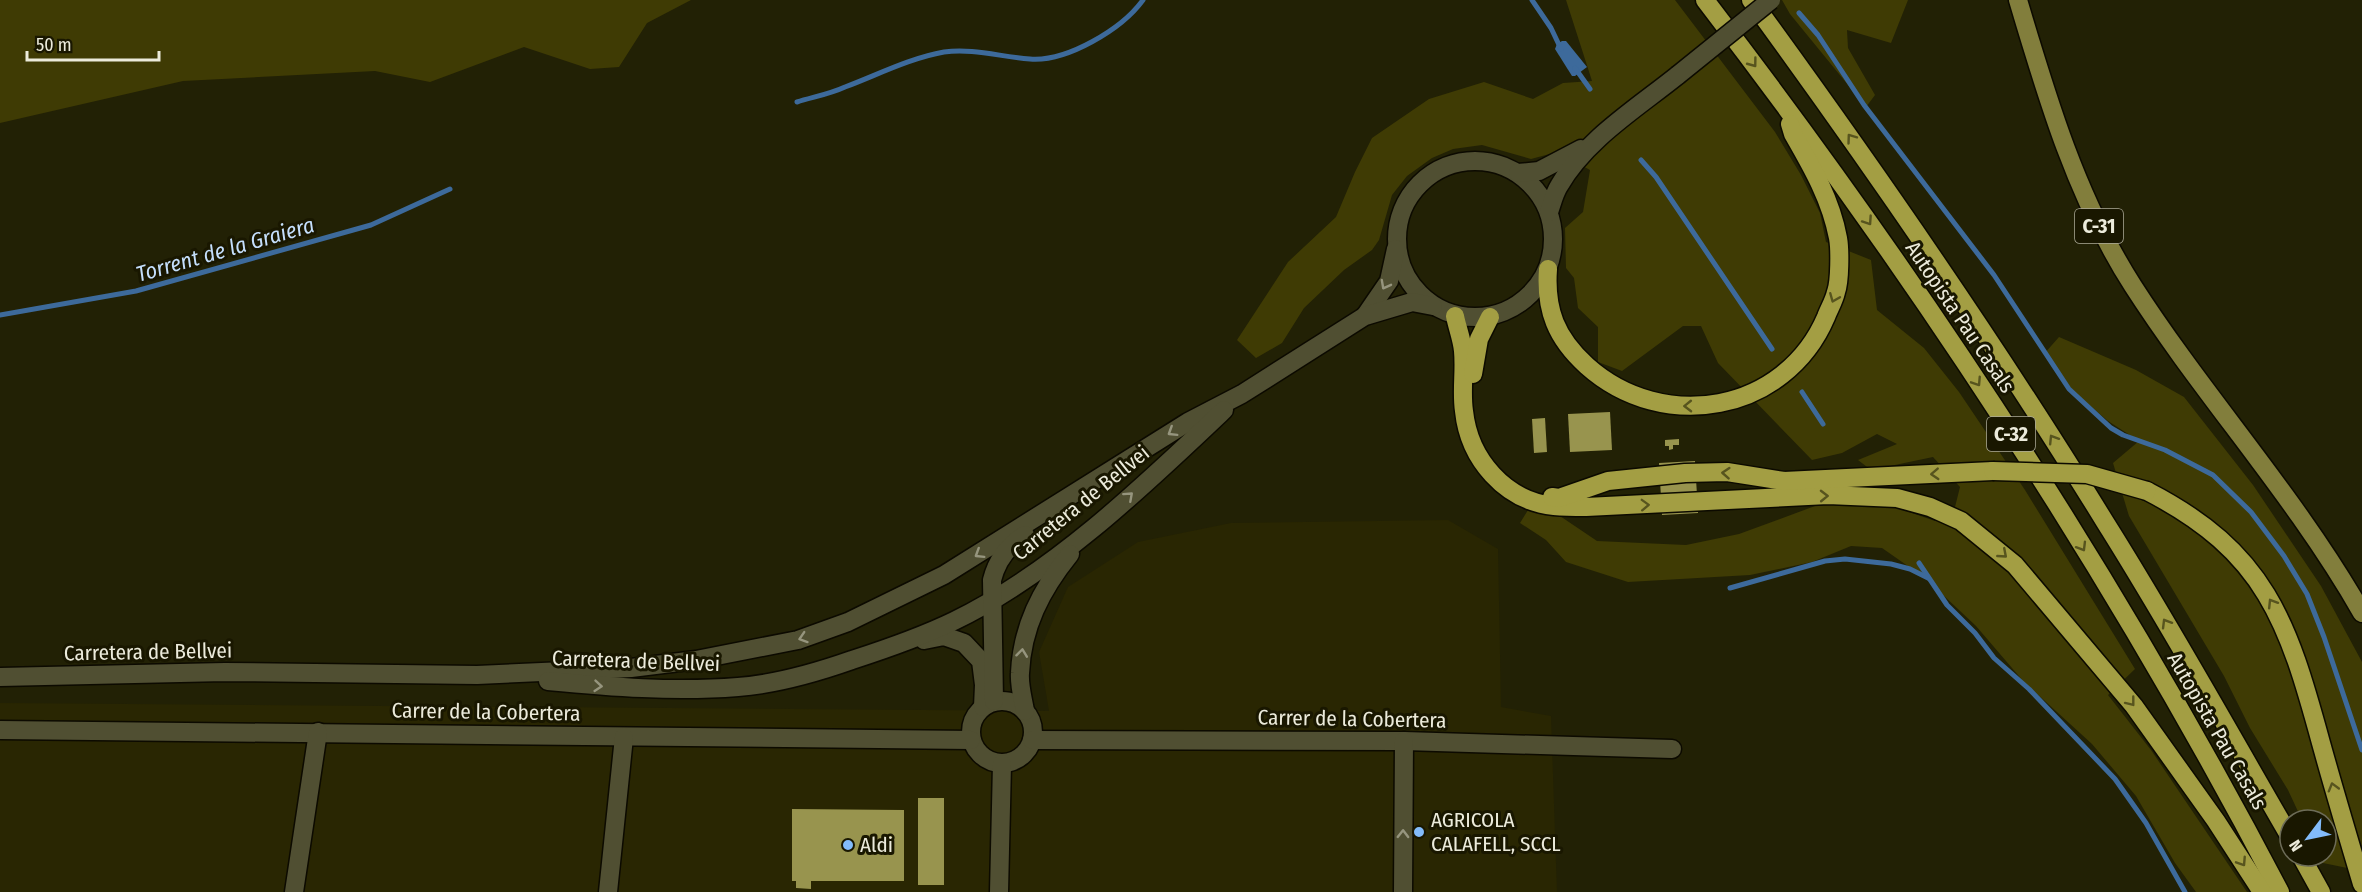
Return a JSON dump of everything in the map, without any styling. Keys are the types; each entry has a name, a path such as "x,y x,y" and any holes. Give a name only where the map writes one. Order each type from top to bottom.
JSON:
{"highway":[{"name":"Autopista Pau Casals","path":"1705,0 1838,177 2053,499 2155,668 2280,892"},
{"name":"Autopista Pau Casals","path":"1751,0 1861,151 2019,385 2106,522 2278,816"},
{"path":"1548,269 1546,292 1551,315 1565,340 1579,359 1596,374 1615,386 1655,403 1676,406 1725,403 1753,394 1794,365 1809,347 1820,331 1837,290 1838,239 1828,200 1793,134 1785,105"},
{"path":"1455,316 1463,351 1463,409 1466,429 1477,454 1489,471 1504,486 1527,499 1553,506 1586,507 1828,495 1897,498 1930,507 1961,521 2015,565 2134,706 2262,892"},
{"path":"1490,316 1479,339 1474,357 1472,383 1474,424 1485,450 1498,469 1531,492 1559,498 1608,481 1685,473 1727,472 1784,481 1994,471 2087,474 2147,491 2174,505 2204,525 2234,551 2258,580 2279,615 2302,676 2362,884"},
{"path":"2308,868 2321,892"}],"main road":[{"path":"1549,212 1558,187 1573,166 1599,139 1771,0"},
{"name":"C-31","path":"2018,0 2069,158 2104,236 2132,284 2191,371 2311,531 2362,613"},
{"path":"1518,173 1539,171 1599,139"},
{"path":"1482,160 1502,165 1518,173 1537,191 1549,212 1553,245 1548,269 1532,293 1514,308 1490,316 1455,316 1433,306 1407,281 1396,249 1399,217 1414,188 1448,164 1482,160"},
{"name":"Carretera de Bellvei","path":"1365,316 1389,281 1396,249"},
{"name":"Carretera de Bellvei","path":"0,677 225,672 477,675 631,668 716,656 798,640 848,622 944,575 1188,422 1242,394 1365,316 1412,302 1433,306"},
{"name":"Carretera de Bellvei","path":"477,675 618,687 694,689 740,687 800,677 884,650 954,621 1021,582 1085,535 1242,394"},
{"path":"988,704 992,580 997,562 1015,541 1076,504 1100,478"},
{"path":"1025,711 1017,704 1005,700 988,704 971,724 971,740 977,751 983,757 1002,764 1019,758 1027,750 1032,740 1033,729 1025,711 1020,676 1024,640 1035,606 1053,575 1085,535"},
{"path":"884,650 944,636 964,643 981,661 988,704"},
{"name":"Carrer de la Cobertera","path":"0,730 971,740"},
{"path":"294,892 318,732"},
{"path":"608,892 624,736"},
{"name":"Carrer de la Cobertera","path":"1032,740 1404,741 1672,749"},
{"path":"1402,892 1404,741"},
{"path":"999,892 1002,764"}],"shaded area":[{"path":"0,0 691,0 647,23 619,67 590,69 524,47 430,82 375,71 183,81 0,123"},
{"path":"1566,0 1675,0 1775,132 1801,175 1820,213 1826,242 1871,260 1877,310 1924,348 1959,392 2025,490 2135,669 2108,695 2151,750 2247,892 2196,892 2175,863 2136,796 2092,744 2024,682 1976,626 1925,578 1882,548 1851,546 1812,562 1750,575 1628,582 1566,562 1546,540 1520,523 1528,510 1560,516 1597,541 1686,545 1739,534 1815,506 1846,504 1892,506 1935,521 1955,507 1960,487 1933,457 1871,470 1858,460 1897,444 1877,434 1842,453 1812,460 1718,363 1701,326 1683,326 1622,371 1598,362 1598,327 1578,308 1574,278 1566,268 1565,228 1583,212 1590,170 1557,152 1531,159 1482,145 1453,149 1432,158 1407,176 1392,195 1379,240 1372,250 1344,270 1304,308 1282,343 1256,358 1237,340 1288,262 1336,217 1372,138 1429,99 1484,82 1533,99 1563,83 1592,81"},
{"path":"1782,0 1908,0 1891,43 1847,30 1848,48 1875,95 1866,107 1790,14"},
{"path":"2059,337 2136,370 2184,397 2253,485 2321,586 2362,662 2362,871 2338,866 2338,808 2296,808 2250,728 2224,676 2129,516 2113,463 2139,441 2108,421 2074,392 2044,354"},
{"path":"1448,520 1498,549 1501,707 1551,716 1557,892 0,892 0,703 1049,711 1039,652 1068,587 1138,542 1231,523"}],"water":[{"path":"1562,41 1566,41 1587,67 1575,76 1572,76 1555,49"}],"building":[{"path":"1610,412 1612,450 1570,452 1568,414"},
{"path":"1545,418 1547,452 1534,453 1532,419"},
{"path":"1679,439 1679,445 1673,445 1673,449 1669,450 1669,446 1665,446 1665,440"},
{"path":"1695,461 1698,513 1662,515 1659,463"},
{"path":"918,798 944,798 944,885 918,885"},
{"name":"Aldi","path":"792,809 904,810 904,881 811,881 811,889 796,888 796,881 792,881"}],"waterway":[{"name":"Torrent de la Graiera","path":"797,102 833,92 906,63 944,52 976,52 1030,59 1045,59 1060,55 1092,42 1108,32 1122,22 1143,0"},
{"path":"1532,0 1551,28 1561,49"},
{"path":"1799,13 1818,35 1864,105 1994,275 2069,389 2111,428 2123,435 2165,450 2213,475 2251,512 2284,556 2307,594 2362,750"},
{"path":"1575,68 1590,89"},
{"path":"1641,160 1656,177 1772,349"},
{"name":"Torrent de la Graiera","path":"0,315 136,291 371,225 450,189"},
{"path":"1802,392 1823,424"},
{"path":"1730,588 1825,561 1845,559 1891,564 1910,569 1928,578"},
{"path":"1919,563 1947,605 1975,633 1994,658 2029,689 2115,779 2146,823 2185,892"}],"place":[{"name":"AGRICOLA CALAFELL, SCCL","path":"1419,832"},
{"name":"Aldi","path":"848,845"}]}
